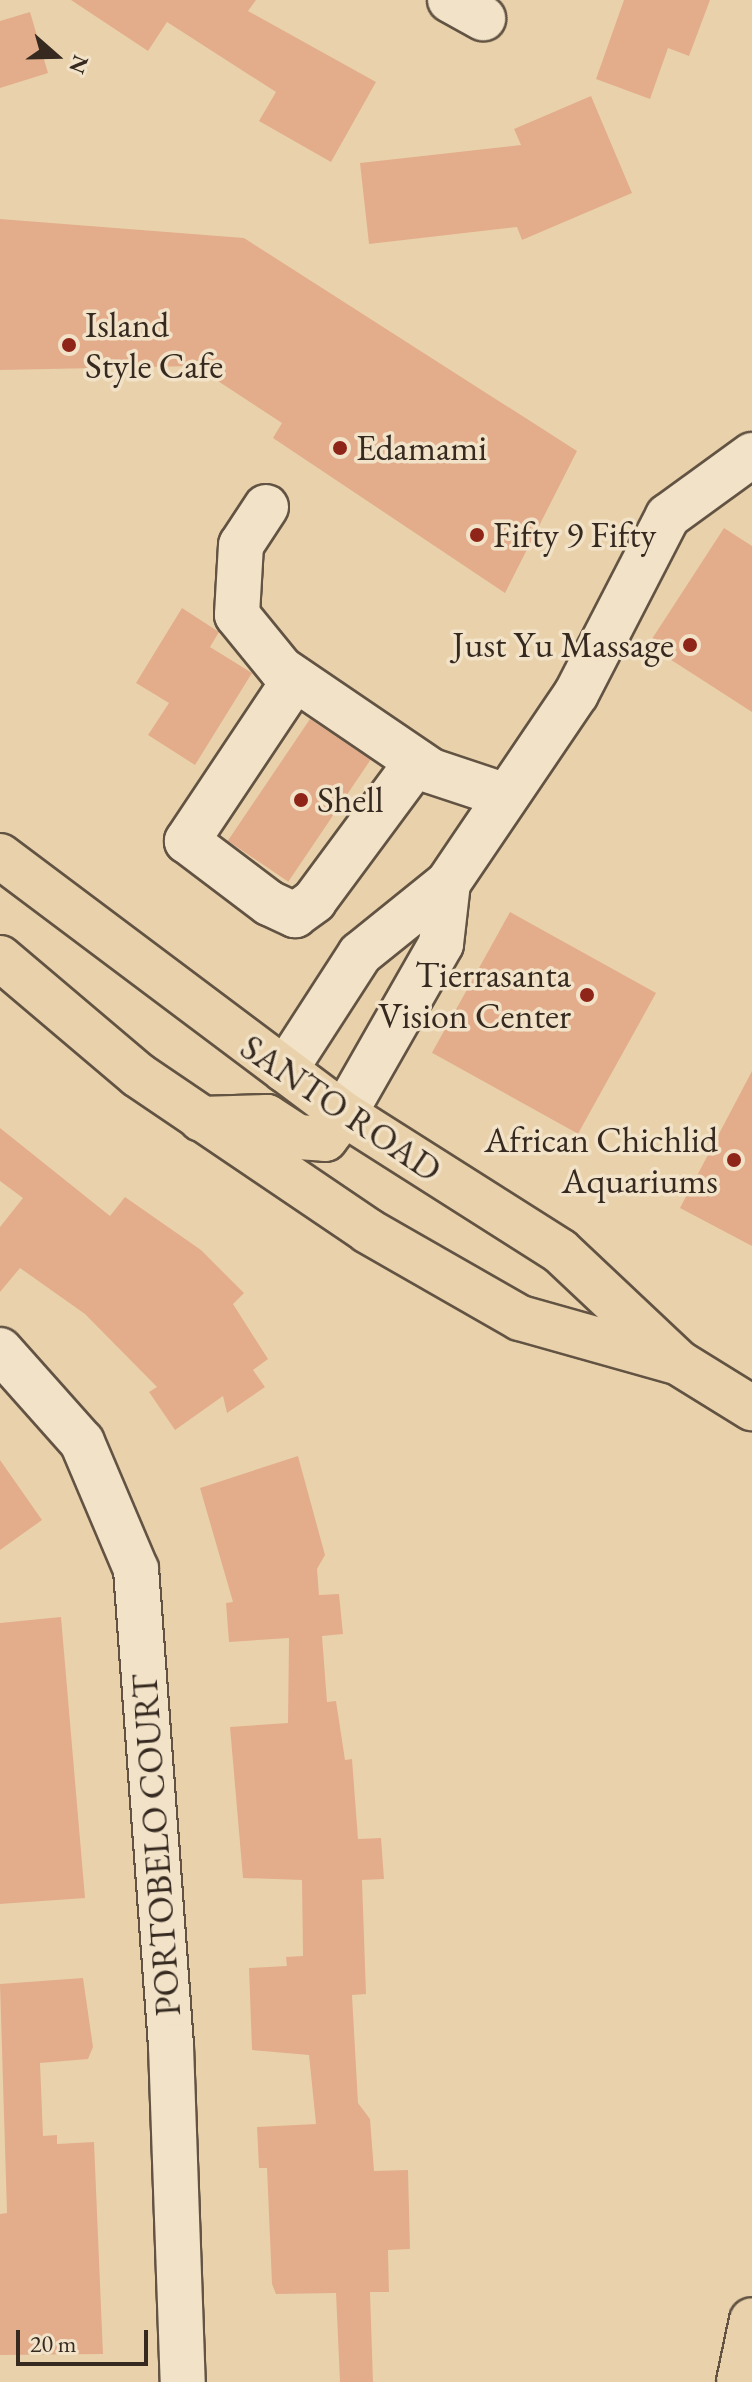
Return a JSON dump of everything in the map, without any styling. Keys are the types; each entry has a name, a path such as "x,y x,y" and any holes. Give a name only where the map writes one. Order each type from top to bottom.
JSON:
{"main road":[{"name":"SANTO ROAD","path":"0,856 344,1114 560,1251 679,1363 752,1408"},
{"name":"SANTO ROAD","path":"0,958 201,1119 481,1298 520,1318 679,1363"},
{"path":"201,1119 267,1117 298,1137 325,1139 344,1114"},
{"path":"739,2382 752,2320"}],"street":[{"path":"285,1070 360,954 448,883 576,694 668,516 752,455"},
{"path":"266,507 241,545 237,615 295,679 417,762 506,796"},
{"path":"295,679 187,841 269,903 295,915 314,901 417,762"},
{"path":"344,1114 441,944 448,883"},
{"name":"PORTOBELO COURT","path":"0,1350 82,1442 136,1569 171,2046 183,2382"}],"building":[{"path":"71,0 256,0 248,11 376,82 331,162 259,121 276,92 167,22 148,51"},
{"path":"624,0 710,0 689,56 668,48 650,99 596,79"},
{"path":"30,12 48,73 0,88 0,21"},
{"path":"591,96 632,193 522,240 517,227 369,244 360,163 521,145 514,129"},
{"path":"0,219 244,238 577,451 505,593 273,438 282,423 195,366 0,370"},
{"path":"724,528 752,546 752,712 648,645"},
{"path":"182,608 219,632 210,647 252,673 195,765 148,735 169,703 136,683"},
{"path":"310,719 371,760 288,882 228,841"},
{"path":"510,912 656,993 578,1134 432,1053"},
{"path":"752,1071 752,1246 680,1208"},
{"path":"0,1128 110,1216 125,1197 201,1250 244,1293 233,1304 268,1359 253,1370 265,1387 227,1413 223,1396 175,1430 149,1392 157,1387 85,1314 20,1268 0,1292 0,1227 23,1198 0,1181"},
{"path":"298,1456 325,1555 317,1569 319,1595 339,1594 343,1634 322,1636 327,1702 336,1701 345,1760 352,1759 358,1839 381,1838 384,1879 362,1880 366,1994 352,1995 358,2103 370,2119 374,2171 408,2170 410,2249 388,2250 389,2292 370,2292 373,2382 340,2382 336,2293 276,2294 272,2284 267,2168 259,2168 257,2127 316,2124 309,2055 252,2050 249,1968 287,1966 286,1957 303,1956 302,1880 243,1878 230,1727 288,1723 289,1638 229,1642 226,1603 233,1602 200,1488"},
{"path":"0,1460 42,1520 0,1550"},
{"path":"61,1617 85,1898 0,1904 0,1623"},
{"path":"83,1978 93,2047 88,2059 40,2063 43,2136 57,2135 57,2144 94,2142 103,2354 0,2355 0,2214 7,2213 0,1984"}],"place":[{"name":"Island Style Cafe","path":"69,345"},
{"name":"Edamami","path":"340,448"},
{"name":"Fifty 9 Fifty","path":"477,535"},
{"name":"Just Yu Massage","path":"690,645"},
{"name":"Shell","path":"301,800"},
{"name":"Tierrasanta Vision Center","path":"587,995"},
{"name":"African Chichlid Aquariums","path":"734,1160"}]}
